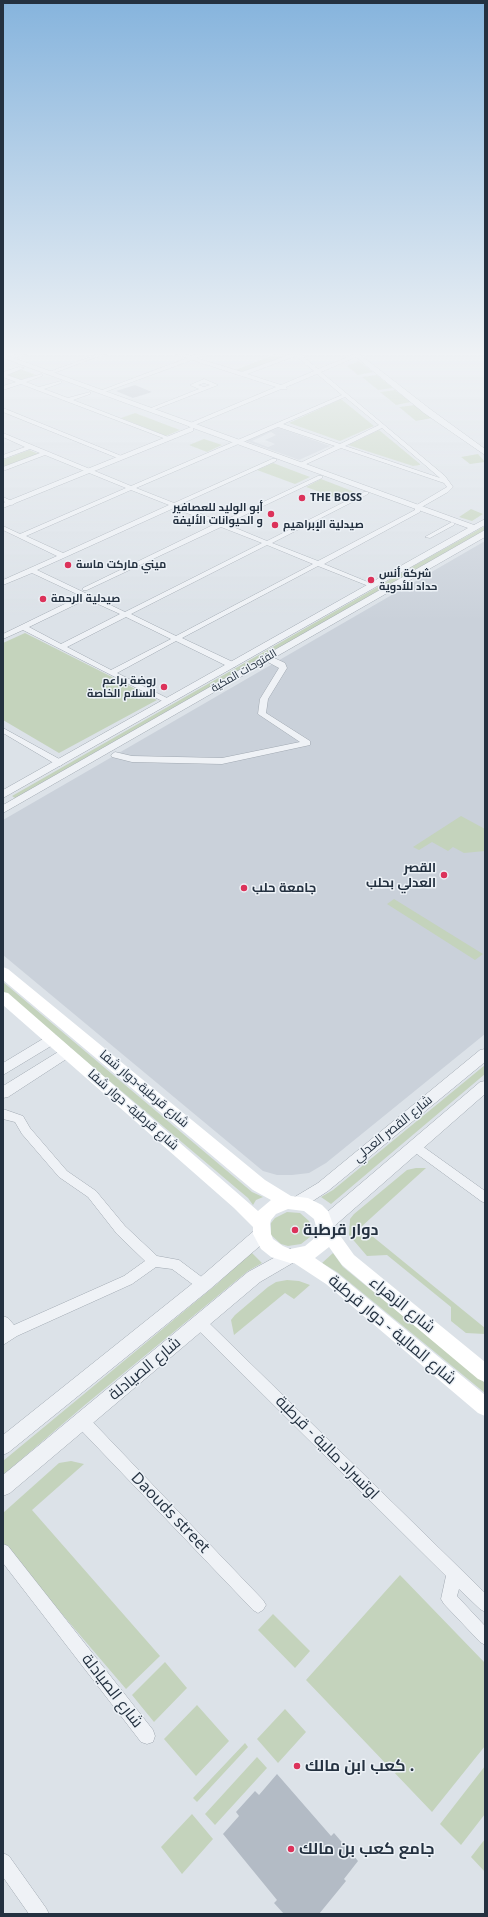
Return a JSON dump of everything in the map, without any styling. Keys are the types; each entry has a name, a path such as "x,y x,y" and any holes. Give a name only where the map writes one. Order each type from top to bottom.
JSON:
{"main road":[{"name":"شارع قرطبة-دوار شفا","path":"3,972 259,1185 294,1202"},
{"name":"شارع قرطبة- دوار شفا","path":"3,998 240,1203 261,1229"},
{"path":"294,1202 316,1210 322,1216 326,1227 324,1240 318,1247 309,1253 294,1256 277,1252 267,1244 261,1229 264,1216 270,1209 278,1204 294,1202"},
{"name":"شارع الزهراء","path":"326,1227 348,1260 485,1373"},
{"name":"شارع المالية - دوار قرطبة","path":"294,1256 332,1279 485,1407"}],"street":[{"path":"20,442 373,586"},
{"path":"83,442 122,458"},
{"path":"3,506 158,442"},
{"path":"330,442 448,482"},
{"path":"300,465 347,442"},
{"path":"111,672 319,564 418,509 450,487 448,482 401,442"},
{"path":"470,442 485,453"},
{"path":"234,443 320,477 418,509 452,524 473,529"},
{"path":"20,536 234,443 300,465 473,529"},
{"path":"3,457 30,447"},
{"path":"3,469 45,453"},
{"path":"3,576 6,581 274,460"},
{"path":"3,630 320,477"},
{"path":"61,647 366,493"},
{"path":"3,499 12,503"},
{"path":"3,795 485,522"},
{"path":"428,537 452,524"},
{"path":"3,528 63,556"},
{"name":"الفتوحات المكية","path":"6,805 485,533"},
{"path":"35,568 236,663"},
{"path":"402,569 414,574"},
{"path":"3,637 84,592"},
{"path":"23,627 168,702"},
{"path":"115,755 132,759 222,761 307,743 262,714 264,699 283,668 282,665 266,658"},
{"path":"4,731 60,763"},
{"path":"3,1070 51,1039"},
{"path":"3,1093 66,1052"},
{"name":"شارع القصر العدلي","path":"294,1202 323,1187 485,1054"},
{"name":"شارع القصر العدلي","path":"326,1227 414,1146 485,1086"},
{"path":"3,1113 7,1116 19,1119 26,1131 64,1174 92,1194 121,1230 154,1261 175,1264 203,1285"},
{"path":"414,1146 485,1198"},
{"name":"شارع الصيادلة","path":"3,1446 203,1285 261,1229"},
{"name":"شارع الصيادلة","path":"3,1487 254,1277 294,1256"},
{"path":"6,1331 128,1280 154,1261"},
{"name":"اوتسراد مالية - قرطبة","path":"200,1322 485,1604"},
{"name":"Daouds street","path":"82,1421 258,1605"},
{"name":"شارع الصيادلة","path":"3,1551 147,1736"},
{"path":"454,1574 449,1600 485,1637"},
{"path":"3,1862 40,1914"}],"shaded area":[{"path":"250,442 256,442 268,447 275,444 271,442 320,442 330,446 299,460"},
{"name":"جامعة حلب","path":"485,541 485,1034 326,1163 309,1173 277,1175 263,1171 3,955 3,820"}],"green space":[{"path":"195,442 214,442 222,445 207,452 189,445"},
{"path":"353,442 394,442 420,465 413,466 348,445"},
{"path":"29,450 39,454 3,468 3,460"},
{"path":"478,454 485,462 470,464 461,457"},
{"path":"273,463 310,477 295,484 257,470"},
{"path":"321,479 360,494 345,501 306,487"},
{"path":"471,509 483,514 472,521 459,517"},
{"path":"485,526 485,530 415,570 410,568"},
{"path":"402,573 406,575 15,798 12,796"},
{"path":"25,633 157,700 59,753 3,720 3,643"},
{"path":"461,816 485,829 485,851 464,853 453,847 448,851 432,842 419,850 413,847"},
{"path":"394,899 483,954 475,960 387,904"},
{"path":"3,982 252,1192 263,1197 256,1200 253,1205 248,1198 3,991"},
{"path":"485,1065 485,1074 331,1204 321,1197 333,1190"},
{"path":"426,1168 361,1227 485,1328 485,1334 466,1333 451,1321 451,1307 387,1255 367,1256 349,1235 350,1219 354,1214 407,1170"},
{"path":"287,1212 300,1213 309,1221 311,1226 310,1237 301,1244 288,1246 281,1244 271,1235 271,1223 275,1218"},
{"path":"251,1252 262,1263 248,1271 86,1404 3,1475 3,1461 217,1284"},
{"path":"333,1253 343,1267 485,1383 485,1393 337,1272 322,1263"},
{"path":"287,1280 299,1281 310,1285 294,1299 285,1293 234,1335 231,1320 235,1315 268,1287 276,1282"},
{"path":"71,1461 84,1464 32,1510 160,1656 126,1689 3,1545 3,1513 59,1463"},
{"path":"400,1575 485,1663 485,1746 432,1812 306,1680"},
{"path":"273,1614 310,1651 295,1668 258,1630"},
{"path":"165,1662 187,1688 154,1722 132,1695"},
{"path":"197,1705 229,1741 196,1776 164,1739"},
{"path":"285,1709 306,1732 278,1763 257,1739"},
{"path":"245,1743 248,1747 197,1802 193,1798"},
{"path":"257,1757 267,1768 215,1825 205,1814"},
{"path":"485,1766 485,1814 461,1845 440,1824"},
{"path":"192,1814 213,1839 182,1874 161,1847"},
{"path":"485,1839 485,1872 471,1857"}],"building":[{"name":"جامع كعب بن مالك","path":"277,1774 331,1836 334,1833 358,1861 344,1879 346,1881 319,1914 284,1914 274,1903 277,1900 223,1834 239,1816 236,1812 255,1791 259,1795"}],"place":[{"name":"THE BOSS","path":"302,498"},
{"name":"أبو الوليد للعصافير و الحيوانات الأليفة","path":"271,514"},
{"name":"صيدلية الإبراهيم","path":"275,525"},
{"name":"ميني ماركت ماسة","path":"68,565"},
{"name":"شركة أنس حداد للأدوية","path":"371,580"},
{"name":"صيدلية الرحمة","path":"43,599"},
{"name":"روضة براعم السلام الخاصة","path":"164,687"},
{"name":"القصر العدلي بحلب","path":"444,875"},
{"name":"جامعة حلب","path":"244,888"},
{"name":"دوار قرطبة","path":"295,1230"},
{"name":"كعب ابن مالك .","path":"297,1766"},
{"name":"جامع كعب بن مالك","path":"291,1849"}]}
